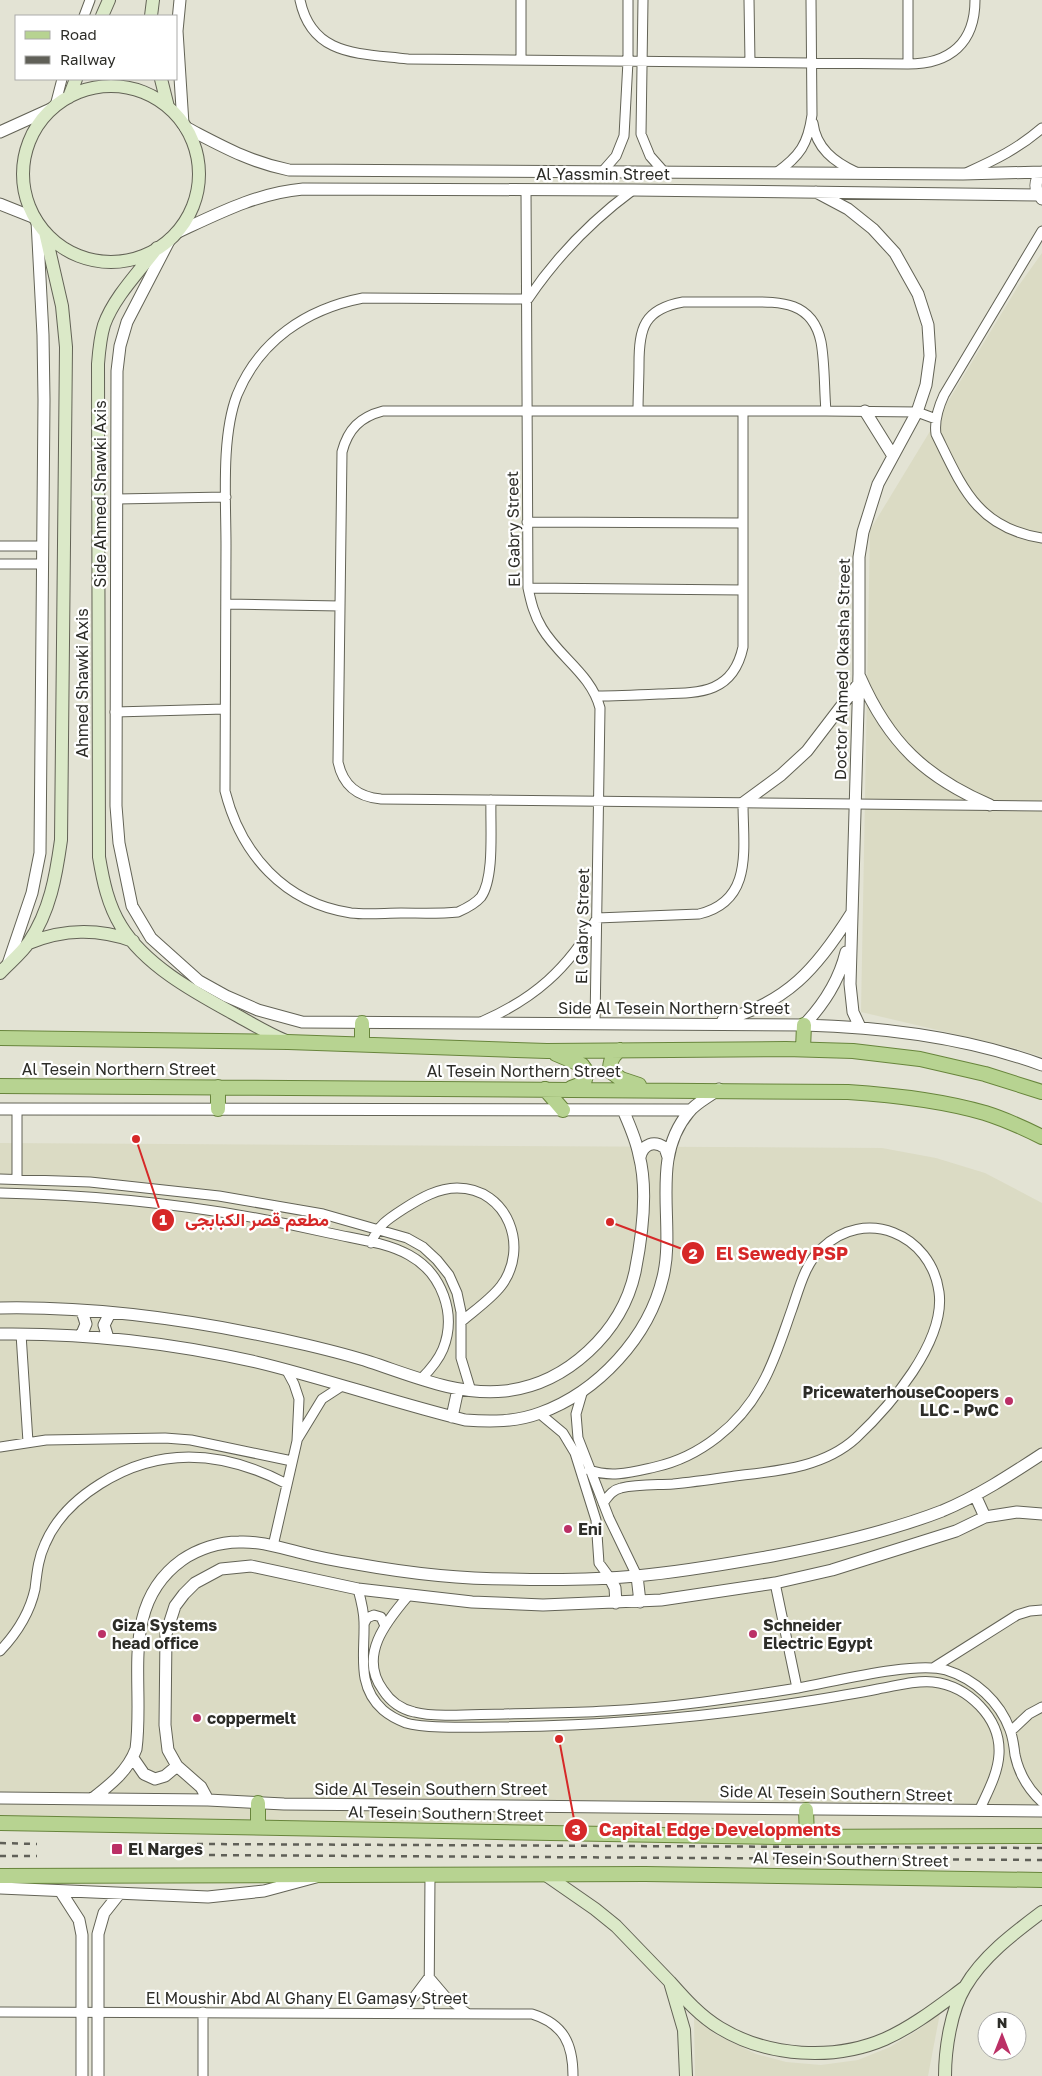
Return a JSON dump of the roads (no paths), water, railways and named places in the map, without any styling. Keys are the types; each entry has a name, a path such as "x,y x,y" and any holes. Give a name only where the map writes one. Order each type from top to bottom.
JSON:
{"main road":[{"path":"102,15 109,0"},
{"path":"151,15 153,0"},
{"path":"69,97 76,80"},
{"path":"161,80 168,107"},
{"path":"109,86 130,89 143,93 168,107 184,126 192,141 197,157 198,190 186,220 173,236 157,248 139,257 119,261 98,261 78,256 60,246 45,232 36,220 28,203 24,186 23,168 26,152 32,135 41,120 54,107 69,97 88,89 109,86"},
{"name":"Ahmed Shawki Axis","path":"4,969 29,943 47,908 56,876 60,840 66,347 62,306 45,232"},
{"name":"Ahmed Shawki Axis","path":"157,248 110,311 103,327 98,364 99,857 103,881 110,904 121,926 133,941 170,976 200,996 265,1032 288,1042"},
{"path":"29,943 63,932 80,931 116,935 133,941"},
{"path":"362,1023 362,1044"},
{"path":"803,1049 804,1024"},
{"name":"Al Tesein Northern Street","path":"0,1038 288,1042 547,1051 853,1050 920,1059 985,1074 1042,1092"},
{"path":"620,1050 614,1055 610,1063 610,1071 621,1079 652,1089"},
{"path":"547,1051 576,1061 586,1067 588,1075 584,1083 568,1089"},
{"name":"Al Tesein Northern Street","path":"0,1086 719,1089 848,1092 895,1095 941,1102 986,1114 1037,1135"},
{"path":"218,1087 218,1109"},
{"path":"545,1089 563,1110"},
{"path":"258,1803 258,1827"},
{"path":"806,1810 807,1837"},
{"name":"Al Tesein Southern Street","path":"0,1823 807,1837 1042,1836"},
{"path":"546,1875 616,1926 693,2007 720,2028 742,2039 788,2051 820,2053 860,2047 883,2040 905,2029 965,1987 997,1948 1042,1912"},
{"name":"Al Tesein Southern Street","path":"0,1876 813,1875 1042,1880"},
{"path":"670,1982 680,2015 686,2046 686,2076"},
{"path":"945,2076 945,2059 952,2022 965,1987"},
{"path":"940,2006 949,2011 952,2022"},
{"path":"680,2015 685,2007 693,2007"}],"street":[{"path":"84,15 90,0"},
{"path":"178,21 180,0"},
{"path":"300,0 303,17 314,34 330,46 349,52 408,59 908,64 935,62 955,51 969,32 973,21 975,0"},
{"path":"521,0 522,60"},
{"path":"602,172 616,156 624,136 628,61 628,0"},
{"path":"642,0 641,134 650,156 665,174"},
{"path":"749,0 750,62"},
{"path":"812,0 812,115 814,131 820,145 830,158 859,173"},
{"path":"908,0 908,64"},
{"path":"178,45 184,126"},
{"path":"0,132 54,107 62,80"},
{"path":"776,173 791,162 803,149 810,131 812,115"},
{"name":"Al Yassmin Street","path":"184,126 263,164 289,170 665,174 962,174 1042,172"},
{"path":"962,174 1005,155 1042,128"},
{"path":"394,172 394,189"},
{"path":"1040,198 1036,191 1036,180 1042,172"},
{"name":"Al Yassmin Street","path":"173,236 242,203 272,193 303,189 816,192 1040,198"},
{"name":"El Gabry Street","path":"526,190 528,588 533,608 542,628 590,684 597,696 601,721 595,1024"},
{"path":"491,800 488,879 480,897 470,906 458,912 352,913 327,908 288,888 267,871 247,847 238,832 230,812 225,791 226,497 229,426 237,396 252,368 272,343 298,321 322,309 342,302 363,298 528,299 569,245 596,219 632,190"},
{"name":"Doctor Ahmed Okasha Street","path":"816,192 848,209 873,229 895,253 918,294 928,325 930,356 926,385 917,412 878,484 870,508 859,557 859,678 850,938 850,997 853,1012 860,1026"},
{"path":"0,204 36,220 44,358 40,853 32,893 4,969"},
{"path":"1042,231 944,395 936,419 936,434 962,487 974,504 990,518 1008,529 1027,536 1042,538"},
{"name":"Side Ahmed Shawki Axis","path":"173,236 127,322 120,346 116,499 115,712 116,806 119,843 132,906 151,938 199,982 258,1010 302,1022"},
{"path":"638,411 639,339 645,324 655,312 668,305 683,302 778,301 800,310 810,318 816,329 821,342 826,411"},
{"path":"936,419 917,412 865,411 383,411 372,414 356,424 345,441 342,452 338,762 345,781 357,793 368,798 1042,806"},
{"path":"597,696 699,693 718,686 732,673 741,656 743,647 743,411"},
{"path":"865,411 893,456"},
{"path":"116,499 226,497"},
{"path":"527,522 743,523"},
{"path":"0,546 42,546"},
{"path":"0,564 42,564"},
{"path":"528,588 743,590"},
{"path":"226,604 340,606"},
{"path":"744,803 781,776 803,755 859,678 888,730 909,754 934,775 954,788 990,805"},
{"path":"115,712 225,709"},
{"path":"477,1024 510,1008 547,983 572,957 597,918 699,914 709,912 723,904 731,896 741,877 744,803"},
{"path":"708,1024 737,1017 766,1004 793,987 816,965 852,912"},
{"name":"Doctor Ahmed Okasha Street","path":"804,1024 820,1008 834,986 844,963 850,938"},
{"name":"Side Al Tesein Northern Street","path":"302,1022 804,1024 860,1026 923,1035 990,1050 1042,1065"},
{"path":"0,1334 108,1338 216,1354 287,1371 465,1420 492,1422 539,1414 583,1390 618,1359 637,1336 653,1308 663,1277 667,1245 668,1157 679,1126 690,1110 719,1089"},
{"path":"0,1109 690,1110"},
{"path":"17,1109 17,1179"},
{"path":"0,1308 110,1313 212,1324 308,1345 458,1389 485,1392 507,1391 528,1386 568,1368 606,1333 622,1308 633,1280 638,1256 643,1194 640,1157 635,1138 623,1110"},
{"path":"1037,1135 1042,1145"},
{"path":"640,1157 647,1145 656,1144 665,1148 668,1157"},
{"path":"0,1180 17,1179 115,1184 219,1196 323,1214 407,1238 422,1247 437,1260 449,1275 457,1293 462,1321 461,1358 471,1391"},
{"path":"371,1243 377,1229 410,1205 443,1189 474,1190 488,1197 500,1207 509,1221 515,1238 512,1265 505,1280 496,1292 462,1321"},
{"path":"0,1193 121,1199 216,1210 291,1224 409,1254 424,1265 436,1280 444,1294 448,1312 448,1331 443,1349 434,1366 421,1379"},
{"path":"589,1470 606,1475 615,1475 665,1464 692,1454 711,1442 731,1425 748,1406 762,1385 773,1362 808,1266 820,1249 836,1237 856,1230 876,1228 893,1232 909,1241 928,1258 937,1276 940,1296 932,1335 921,1358 896,1397 846,1447 808,1465 677,1483 621,1488 609,1495 603,1503"},
{"path":"81,1336 86,1324 82,1311"},
{"path":"108,1338 104,1325 110,1313"},
{"path":"21,1334 28,1442"},
{"path":"273,1546 297,1441 298,1399 294,1384 287,1371"},
{"path":"297,1441 322,1399 342,1386"},
{"path":"452,1417 458,1389"},
{"path":"583,1390 576,1414 576,1426 589,1470 628,1561 637,1576 640,1602"},
{"path":"539,1414 563,1433 575,1453 596,1520 599,1564 616,1588 616,1603"},
{"path":"0,1447 28,1442 79,1438 165,1438 190,1440 292,1461"},
{"path":"92,1799 123,1772 133,1758 137,1740 138,1634 146,1605 155,1588 167,1573 198,1551 235,1541 254,1542 359,1565 419,1573 507,1579 637,1576 712,1567 836,1543 911,1522 975,1495 1042,1454"},
{"path":"0,1651 10,1640 27,1612 33,1596 40,1555 55,1525 79,1498 111,1476 146,1461 188,1456 235,1463 262,1472 287,1484"},
{"path":"975,1495 985,1516"},
{"path":"208,1800 201,1787 177,1766 168,1750 166,1738 166,1634 175,1606 195,1583 221,1569 251,1566 358,1589 472,1602 543,1605 640,1602 718,1593 775,1583 842,1567 956,1531 985,1516 1018,1512 1042,1514"},
{"path":"775,1583 797,1688"},
{"path":"358,1589 364,1624 362,1664 368,1690 374,1701 384,1711 406,1723 479,1727 638,1722 720,1714 852,1694 913,1682 933,1682 952,1687 969,1696 982,1708 992,1722 998,1737 999,1754 996,1771 979,1811"},
{"path":"408,1596 385,1626 374,1648 375,1673 381,1688 389,1699 400,1707 413,1712 478,1714 638,1709 797,1688 899,1671 933,1668 946,1670 959,1676 984,1691 994,1702 1011,1731 1019,1770 1025,1783 1042,1802"},
{"path":"933,1668 1017,1615 1042,1610"},
{"path":"364,1624 367,1618 374,1615 383,1619 385,1626"},
{"path":"849,1679 852,1694"},
{"path":"1011,1731 1028,1714 1042,1707"},
{"path":"638,1709 638,1722"},
{"path":"133,1758 144,1774 154,1779 165,1776 177,1766"},
{"name":"Side Al Tesein Southern Street","path":"0,1798 806,1810 1042,1811"},
{"path":"0,1888 61,1892 227,1896 282,1887 318,1876"},
{"path":"429,2013 430,1876"},
{"path":"61,1892 75,1912 81,1926 82,2076"},
{"path":"98,2076 99,1926 104,1912 119,1894"},
{"path":"395,2013 414,1997 429,1977"},
{"path":"429,1977 446,1998 467,2013"},
{"name":"El Moushir Abd Al Ghany El Gamasy Street","path":"0,2012 532,2014 546,2019 557,2027 567,2040 572,2058 573,2076"},
{"path":"203,2012 203,2076"}],"railway":[{"path":"0,1843 37,1844"},
{"path":"197,1844 1042,1848"},
{"path":"197,1855 1042,1860"},
{"path":"0,1856 37,1856"}],"place":[{"name":"مطعم قصر الكبابجى","path":"136,1139"},
{"name":"El Sewedy PSP","path":"610,1222"},
{"name":"PricewaterhouseCoopers LLC - PwC","path":"1009,1401"},
{"name":"Eni","path":"568,1529"},
{"name":"Giza Systems head office","path":"102,1634"},
{"name":"Schneider Electric Egypt","path":"753,1634"},
{"name":"coppermelt","path":"197,1718"},
{"name":"Capital Edge Developments","path":"559,1739"},
{"name":"El Narges","path":"117,1849"}]}
